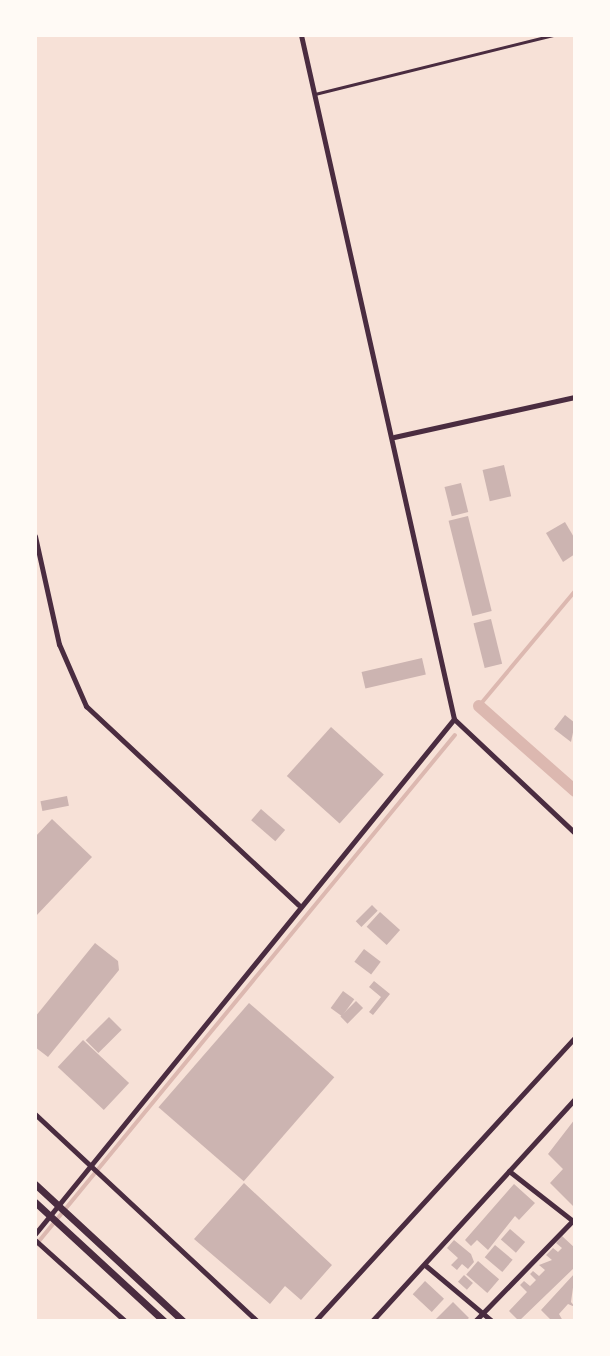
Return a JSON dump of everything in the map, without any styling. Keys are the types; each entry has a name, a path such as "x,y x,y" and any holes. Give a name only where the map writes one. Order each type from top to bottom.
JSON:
{"main road":[{"path":"35,1184 183,1321"},
{"path":"35,1202 164,1321"}],"street":[{"path":"301,35 394,437 454,719 575,833"},
{"path":"394,437 575,397"},
{"path":"35,536 59,644 86,706 299,905"},
{"path":"35,1234 299,905 454,719"},
{"path":"316,1321 575,1037"},
{"path":"372,1321 575,1099"},
{"path":"35,1114 257,1321"},
{"path":"475,1321 574,1221 509,1171"},
{"path":"35,1240 125,1321"},
{"path":"425,1265 492,1321"}],"lane":[{"path":"314,94 553,35"}],"building":[{"path":"504,465 511,496 490,501 483,470"},
{"path":"461,483 468,512 452,516 445,487"},
{"path":"468,516 492,611 472,616 449,521"},
{"path":"565,522 575,539 575,554 563,562 546,533"},
{"path":"491,619 502,664 485,668 474,623"},
{"path":"422,658 426,675 365,689 362,672"},
{"path":"565,715 575,723 571,742 554,729"},
{"path":"331,727 384,775 340,824 287,776"},
{"path":"67,796 69,806 42,811 40,801"},
{"path":"261,809 285,830 275,841 251,820"},
{"path":"52,819 92,857 35,917 35,837"},
{"path":"372,905 378,911 361,927 356,921"},
{"path":"380,912 400,930 387,945 367,927"},
{"path":"95,943 118,961 119,970 48,1057 35,1047 35,1017"},
{"path":"364,949 381,962 371,974 354,962"},
{"path":"374,981 390,994 373,1015 369,1012 381,997 369,987"},
{"path":"343,991 354,999 342,1016 331,1008"},
{"path":"356,1001 363,1008 348,1024 340,1017"},
{"path":"249,1003 334,1077 244,1181 158,1107"},
{"path":"109,1017 122,1030 98,1053 86,1040"},
{"path":"83,1040 129,1083 104,1110 58,1067"},
{"path":"575,1119 573,1206 550,1183 563,1169 548,1154"},
{"path":"244,1183 332,1265 301,1300 285,1286 270,1304 194,1239"},
{"path":"514,1184 535,1203 519,1220 515,1216 488,1250 477,1240 471,1246 465,1240"},
{"path":"510,1229 525,1242 516,1253 501,1240"},
{"path":"562,1236 575,1248 575,1267 519,1321 509,1311 527,1292 520,1285 524,1281 530,1286 536,1280 530,1274 533,1271 539,1276 545,1270 539,1265 552,1260 546,1255 553,1248 558,1252 562,1248 556,1243"},
{"path":"454,1240 471,1254 474,1262 468,1269 462,1264 457,1270 451,1265 458,1258 447,1248"},
{"path":"495,1245 513,1260 502,1272 485,1257"},
{"path":"478,1261 499,1279 487,1293 466,1275"},
{"path":"575,1273 571,1302 575,1307 568,1304 559,1314 563,1321 552,1321 541,1310"},
{"path":"464,1275 473,1283 467,1290 458,1282"},
{"path":"425,1281 444,1299 432,1312 413,1294"},
{"path":"453,1302 469,1318 465,1321 434,1321"}],"waterway":[{"path":"479,706 575,591"},
{"path":"479,706 575,791"},
{"path":"35,1246 455,735"}]}
